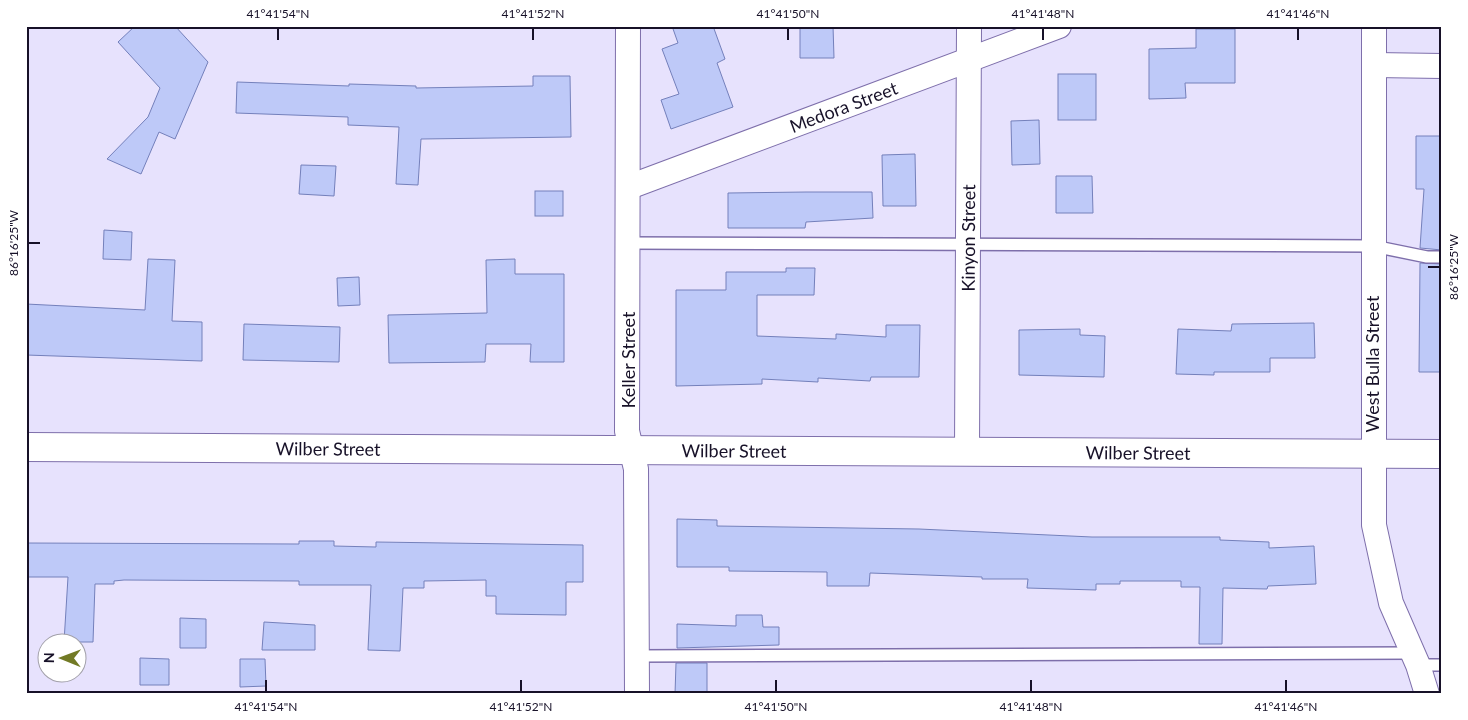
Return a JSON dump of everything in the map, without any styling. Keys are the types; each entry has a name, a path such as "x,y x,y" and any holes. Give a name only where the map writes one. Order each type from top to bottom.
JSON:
{"street":[{"name":"Keller Street","path":"628,26 628,431 636,469 637,694"},
{"name":"Kinyon Street","path":"967,450 969,26"},
{"name":"Medora Street","path":"628,187 1059,26"},
{"name":"West Bulla Street","path":"1374,26 1372,246 1374,526 1391,604 1415,659 1427,694"},
{"path":"1375,65 1442,66"},
{"name":"Wilber Street","path":"26,447 967,450 1442,454"}],"lane":[{"path":"628,243 1372,246 1427,257 1442,257"},
{"path":"637,656 1415,659 1442,665"}],"building":[{"path":"135,26 175,26 208,62 175,139 159,132 141,174 107,159 148,117 160,88 118,42"},
{"path":"672,26 713,26 725,59 717,63 733,107 671,129 661,100 679,94 662,49 678,43"},
{"path":"800,26 833,26 834,58 800,58"},
{"path":"1196,29 1235,29 1235,83 1185,83 1186,98 1149,99 1149,49 1196,48"},
{"path":"1058,74 1096,74 1096,120 1058,120"},
{"path":"533,76 570,76 571,137 421,139 418,185 396,184 399,127 348,125 348,117 236,113 237,82 416,86 416,88 533,86"},
{"path":"1039,120 1040,164 1012,165 1011,121"},
{"path":"1416,136 1442,136 1442,250 1420,248 1424,189 1416,189"},
{"path":"915,154 916,206 883,206 882,155"},
{"path":"301,165 336,166 334,196 299,194"},
{"path":"1056,176 1092,176 1093,213 1056,213"},
{"path":"535,191 563,191 563,216 535,216"},
{"path":"872,192 873,218 806,222 805,228 728,228 728,193"},
{"path":"104,230 132,232 131,260 103,259"},
{"path":"148,259 175,260 172,321 202,322 202,361 26,355 26,304 145,310"},
{"path":"515,259 515,274 564,274 564,362 530,362 531,344 486,344 485,362 389,363 388,315 487,313 486,260"},
{"path":"1420,263 1442,264 1442,372 1419,372"},
{"path":"786,268 815,268 814,295 757,295 757,336 836,339 836,334 886,337 886,325 920,325 919,377 871,377 870,381 818,378 818,382 762,379 762,384 676,386 676,290 726,290 726,272 786,272"},
{"path":"359,277 360,305 338,306 337,278"},
{"path":"1314,323 1315,358 1270,358 1270,372 1214,372 1214,375 1176,374 1178,329 1231,331 1232,324"},
{"path":"244,324 340,327 339,362 243,360"},
{"path":"1080,329 1080,335 1105,336 1104,377 1019,375 1019,330"},
{"path":"677,519 717,520 717,526 919,529 1092,537 1220,537 1220,540 1269,542 1269,548 1314,546 1316,584 1268,586 1267,589 1223,588 1222,644 1199,644 1200,587 1181,587 1181,581 1120,581 1120,584 1096,584 1096,590 1027,588 1028,579 982,579 982,577 870,573 869,586 827,586 827,572 729,571 729,567 677,567"},
{"path":"299,541 334,541 334,546 376,547 376,542 583,545 583,582 566,582 566,615 496,614 496,596 486,596 486,580 424,581 424,588 403,588 400,651 368,650 371,585 299,585 299,581 124,580 114,581 114,584 95,584 93,642 88,642 88,632 65,632 68,577 26,577 26,543 299,544"},
{"path":"736,615 762,615 763,627 779,627 779,645 677,648 677,624 736,626"},
{"path":"180,618 206,619 206,648 180,648"},
{"path":"264,622 315,625 315,650 262,650"},
{"path":"140,658 169,659 169,685 140,685"},
{"path":"240,659 265,659 266,686 240,687"},
{"path":"676,663 707,663 707,694 675,694"}]}
